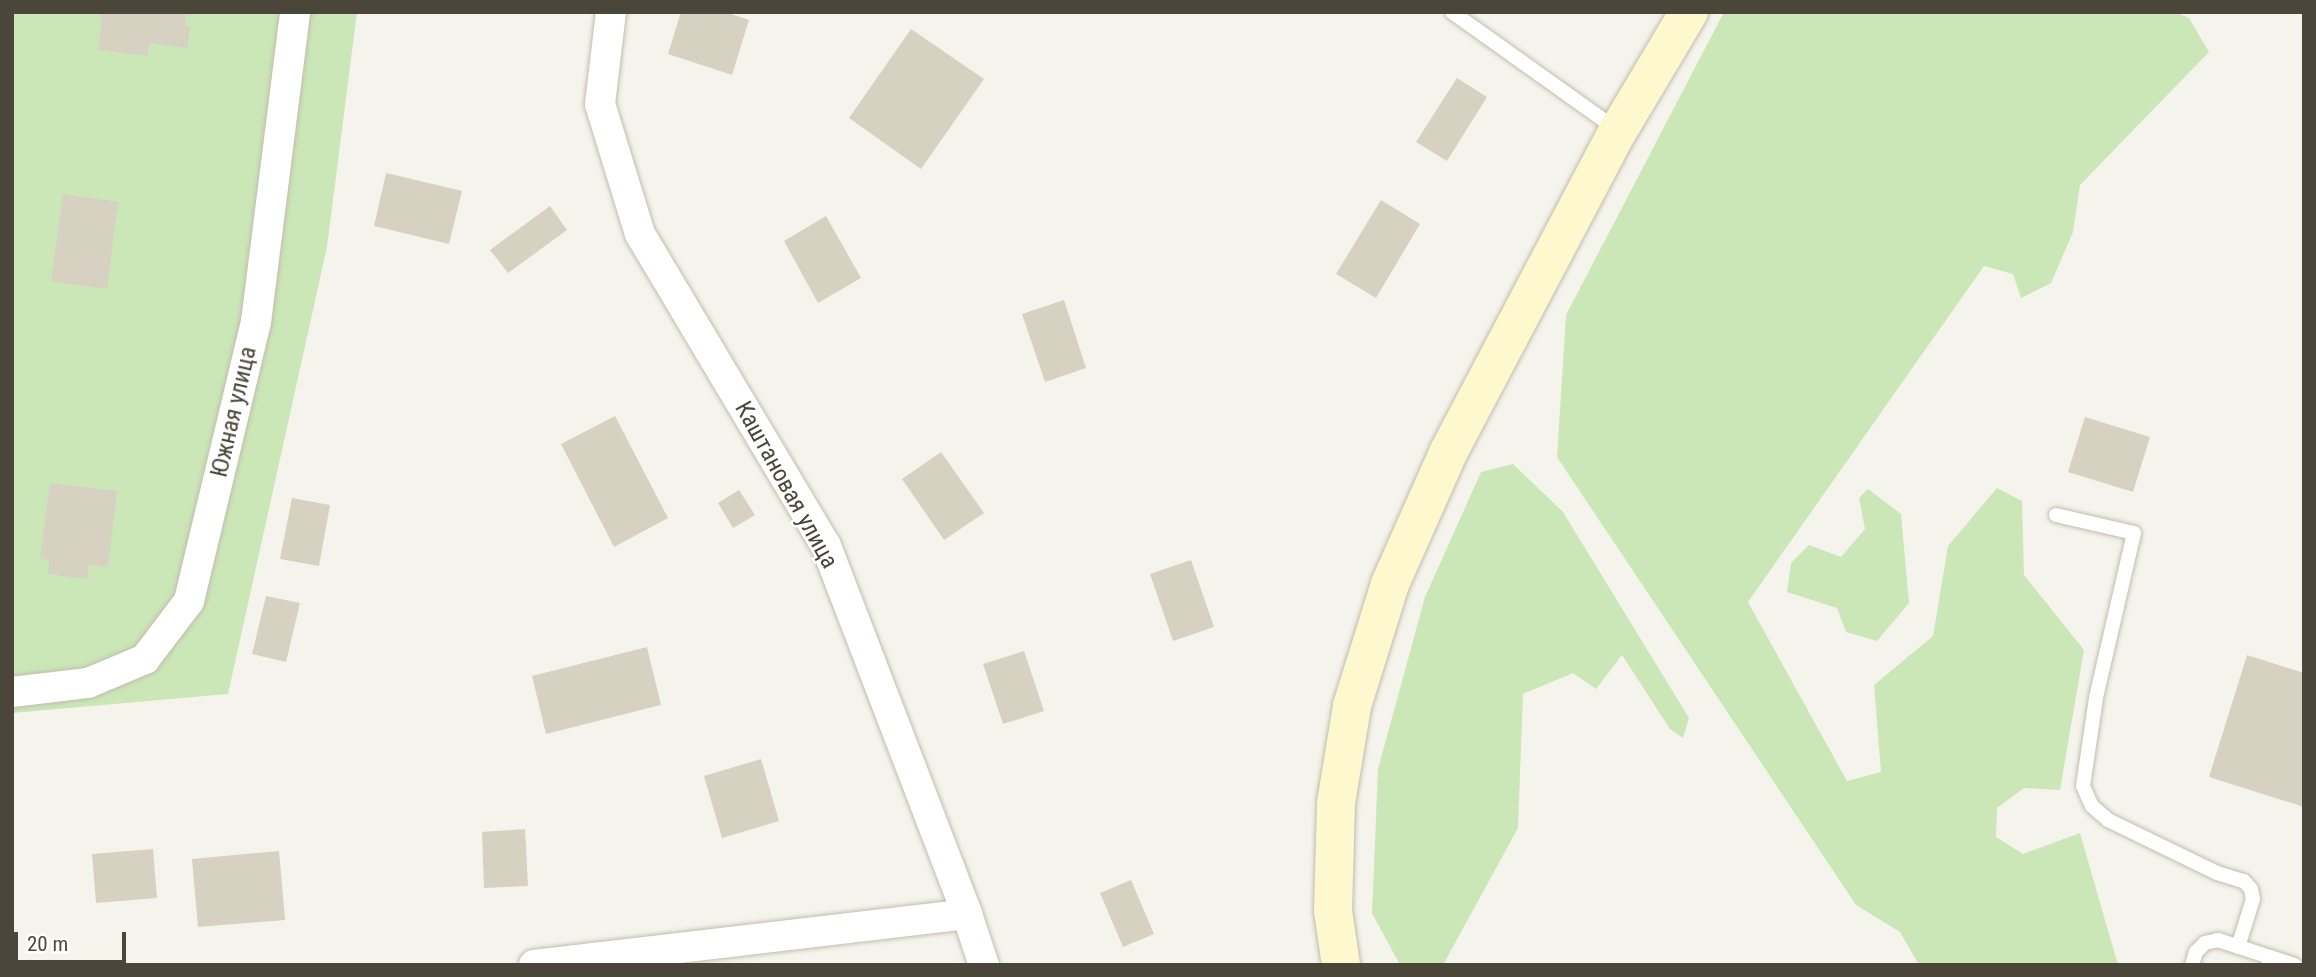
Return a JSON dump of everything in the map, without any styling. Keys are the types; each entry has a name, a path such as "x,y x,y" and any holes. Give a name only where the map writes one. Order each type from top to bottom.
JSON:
{"main road":[{"path":"1341,965 1333,911 1336,803 1352,706 1390,584 1449,451 1618,131 1689,12"}],"street":[{"name":"Южная улица","path":"12,692 88,683 145,659 190,601 256,322 295,12"},
{"name":"Каштановая улица","path":"611,12 600,104 640,234 826,546 984,965"},
{"path":"534,965 967,914"}],"lane":[{"path":"1452,12 1618,131"},
{"path":"2056,515 2134,533 2096,698 2083,786 2092,806 2108,820 2217,873 2244,881 2251,889 2253,899 2238,947"},
{"path":"2192,965 2196,952 2205,943 2218,940 2269,961 2295,965"}],"green space":[{"path":"12,12 357,12 327,247 228,694 12,713"},
{"path":"1724,12 2175,12 2189,18 2209,52 2080,185 2073,232 2051,283 2021,298 2013,274 1984,266 1748,602 1847,781 1881,772 1874,685 1933,636 1948,546 1997,488 2022,501 2024,575 2084,650 2060,790 2024,788 1997,808 1996,837 2023,854 2080,833 2118,965 1919,965 1900,932 1856,905 1557,457 1566,315"},
{"path":"1513,464 1563,512 1689,718 1683,738 1670,729 1622,655 1596,689 1573,673 1523,694 1518,828 1443,965 1400,965 1372,913 1378,769 1425,597 1481,472"},
{"path":"1868,489 1901,514 1909,603 1877,641 1846,632 1837,608 1787,592 1791,563 1809,545 1841,557 1865,529 1859,498"}],"building":[{"path":"90,12 186,12 185,25 190,26 188,48 149,43 148,56 98,50 102,15"},
{"path":"681,12 725,12 749,20 732,75 668,54"},
{"path":"911,29 984,79 921,169 849,118"},
{"path":"1457,78 1487,97 1447,161 1416,142"},
{"path":"386,173 462,191 449,244 374,226"},
{"path":"63,194 118,202 107,289 51,281"},
{"path":"1381,200 1420,224 1376,298 1336,274"},
{"path":"550,206 567,230 508,273 490,250"},
{"path":"826,216 861,278 818,303 784,241"},
{"path":"1064,300 1086,368 1045,382 1022,314"},
{"path":"615,416 668,518 614,547 561,444"},
{"path":"2085,417 2150,437 2133,492 2068,472"},
{"path":"941,452 984,513 944,540 902,479"},
{"path":"50,483 117,491 108,567 89,564 87,579 48,574 49,560 40,559"},
{"path":"739,490 755,515 733,528 718,503"},
{"path":"292,498 330,505 319,566 280,559"},
{"path":"1191,560 1214,627 1173,641 1150,574"},
{"path":"266,596 300,603 286,662 252,654"},
{"path":"647,647 661,705 546,734 532,676"},
{"path":"1024,651 1044,711 1003,724 983,664"},
{"path":"2247,655 2304,673 2304,807 2209,777"},
{"path":"761,759 779,821 722,838 704,776"},
{"path":"525,829 528,886 484,888 482,832"},
{"path":"153,849 157,898 96,903 92,854"},
{"path":"279,851 285,920 198,927 192,859"},
{"path":"1131,880 1154,934 1123,947 1100,893"}]}
